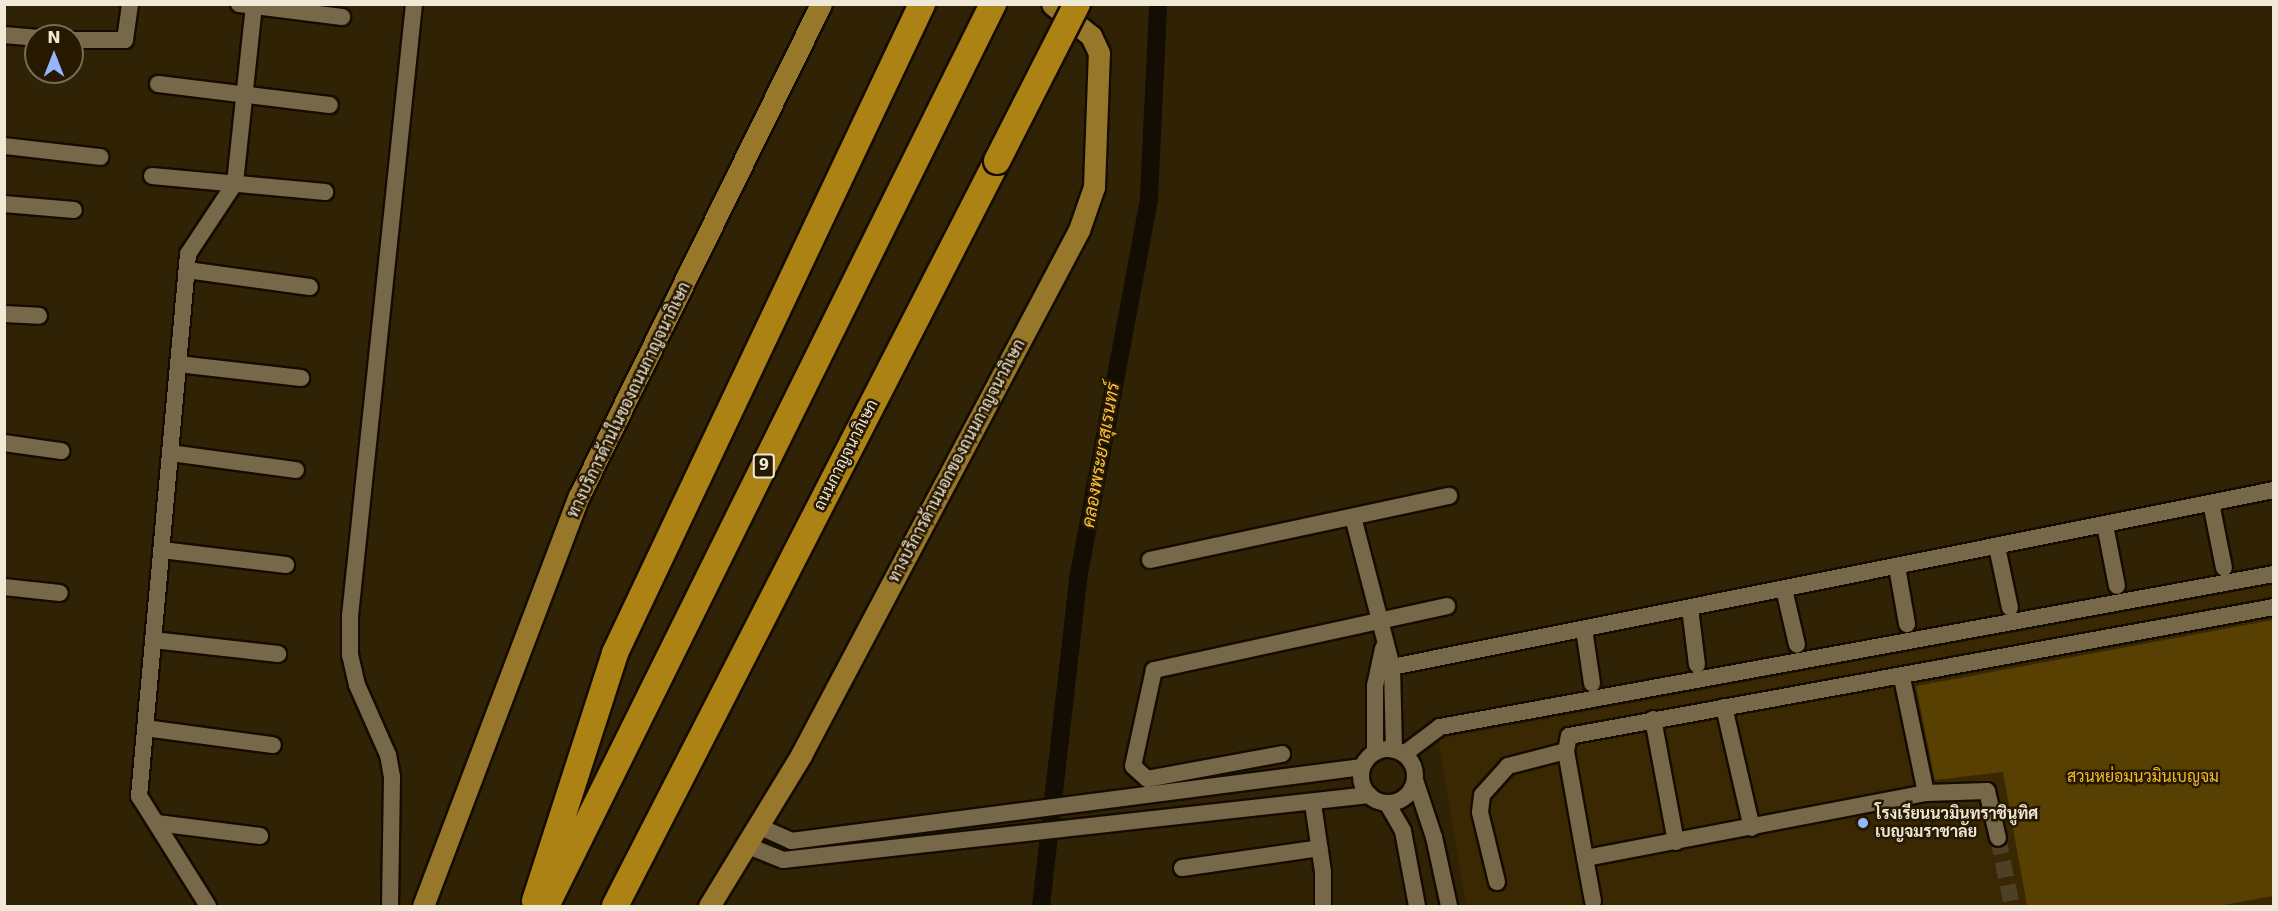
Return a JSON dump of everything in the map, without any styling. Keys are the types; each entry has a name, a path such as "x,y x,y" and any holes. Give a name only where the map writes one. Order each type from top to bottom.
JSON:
{"highway":[{"path":"532,906 615,653 922,4"},
{"name":"ถนนกาญจนาภิเษก","path":"615,906 1077,4"},
{"name":"9","path":"546,906 988,15"}],"main road":[{"name":"ทางบริการด้านในของถนนกาญจนาภิเษก","path":"423,906 579,496 821,4"},
{"name":"ทางบริการด้านนอกของถนนกาญจนาภิเษก","path":"709,906 801,755 1079,230 1094,187 1099,53 1091,36 1052,4"}],"street":[{"path":"84,40 125,40 130,4"},
{"path":"390,906 392,777 388,755 357,685 350,655 350,616 414,4"},
{"path":"208,906 139,796 188,254 235,183 245,95 249,5 342,17"},
{"path":"4,35 24,37"},
{"path":"158,84 330,105"},
{"path":"4,146 100,158"},
{"path":"152,176 325,192"},
{"path":"4,204 74,210"},
{"path":"187,270 310,287"},
{"path":"4,314 39,316"},
{"path":"178,364 301,378"},
{"path":"4,443 61,451"},
{"path":"170,453 296,470"},
{"path":"1392,667 2274,490"},
{"path":"1150,560 1449,496"},
{"path":"2211,503 2224,568"},
{"path":"1353,517 1383,648 1392,667 1399,752 1413,765 1415,780 1434,837 1449,906"},
{"path":"2105,525 2117,586"},
{"path":"1997,547 2010,608"},
{"path":"162,550 286,565"},
{"path":"1897,567 1907,624"},
{"path":"1375,752 1399,752 1440,727 2274,574"},
{"path":"4,587 60,593"},
{"path":"1785,589 1797,645"},
{"path":"1282,754 1147,779 1133,766 1154,670 1447,606"},
{"path":"1593,901 1566,751 1569,736 1653,719 1902,678 2274,607"},
{"path":"1690,608 1697,665"},
{"path":"1584,629 1592,683"},
{"path":"153,639 278,654"},
{"path":"1369,795 1362,782 1362,767 1375,752 1375,686 1383,648"},
{"path":"1902,678 1926,793"},
{"path":"1724,707 1752,828"},
{"path":"1653,719 1676,842"},
{"path":"145,728 273,745"},
{"path":"1497,882 1479,812 1482,795 1508,765 1566,751"},
{"path":"758,826 791,841 1173,794 1362,767"},
{"path":"1387,803 1408,794 1415,780"},
{"path":"1585,858 1752,828 1926,793 1987,791 1998,838"},
{"path":"1173,794 1175,818"},
{"path":"747,845 783,860 1313,804 1369,795 1387,803 1403,831 1417,906"},
{"path":"1313,804 1320,848 1323,906"},
{"path":"157,823 260,836"},
{"path":"929,825 930,845"},
{"path":"1182,868 1320,848"}],"shaded area":[{"name":"โรงเรียนนวมินทราชินูทิศ เบญจมราชาลัย","path":"2273,585 2273,906 1466,906 1438,739"}],"green space":[{"name":"สวนหย่อมนวมินเบญจม","path":"2273,620 2273,896 2218,906 2027,906 2003,772 1935,780 1916,686"}],"waterway":[{"name":"คลองพระยาสุเรนทร์","path":"1041,906 1078,579 1149,198 1158,4"}],"tunnel":[{"path":"1998,838 2012,906"}],"place":[{"name":"โรงเรียนนวมินทราชินูทิศ เบญจมราชาลัย","path":"1863,823"}]}
